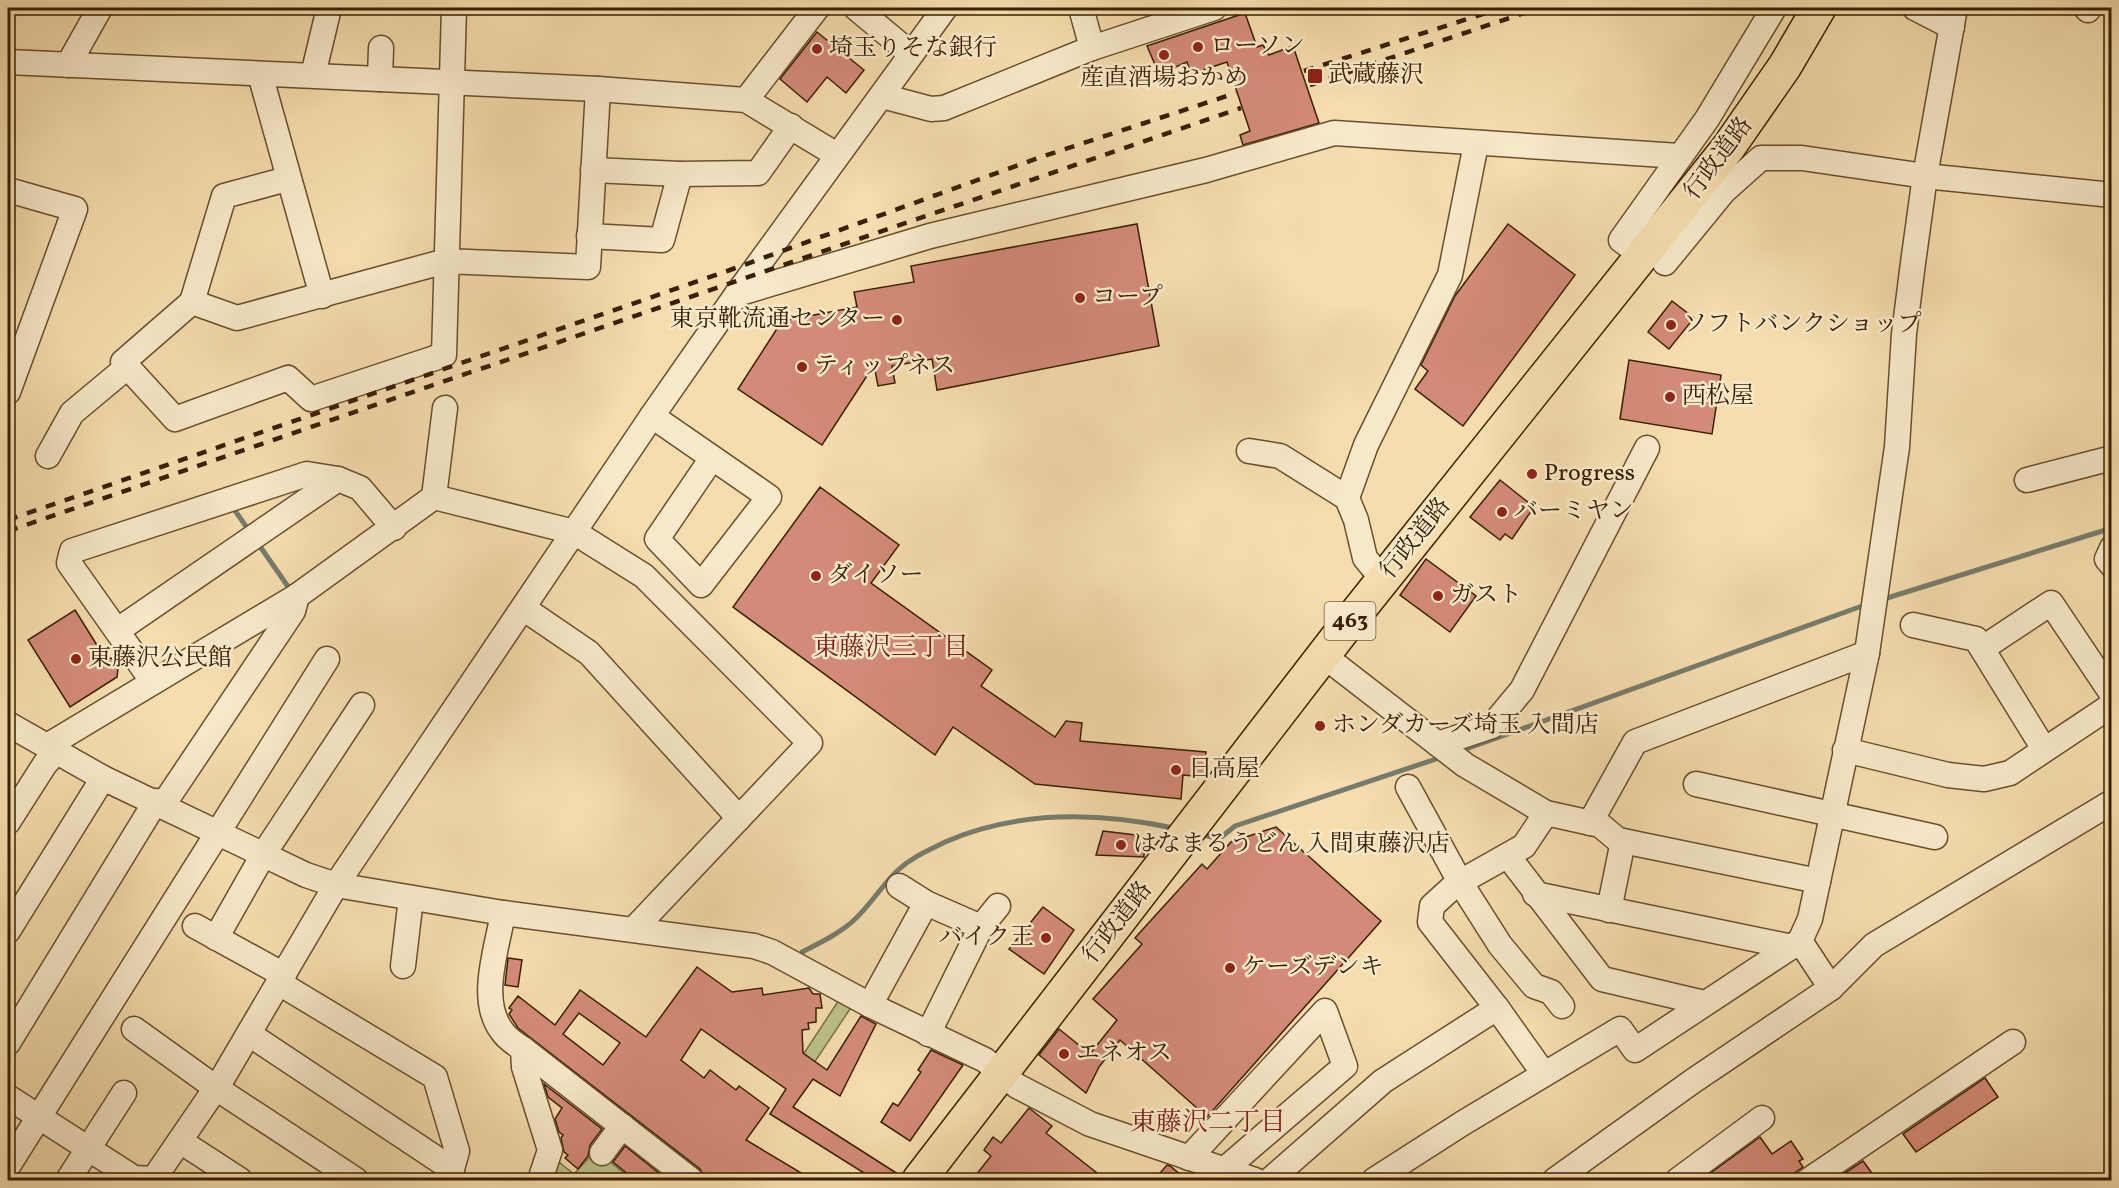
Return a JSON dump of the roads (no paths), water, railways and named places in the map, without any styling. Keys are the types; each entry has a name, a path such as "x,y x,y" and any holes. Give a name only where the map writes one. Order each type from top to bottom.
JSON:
{"highway":[{"name":"行政道路","path":"919,1180 1383,580 1654,260 1785,66 1819,8"}],"street":[{"path":"68,65 100,8"},
{"path":"313,75 329,8"},
{"path":"287,179 224,196 192,302 123,362 126,368 175,419 288,378 311,399 444,355 454,8"},
{"path":"746,100 817,8"},
{"path":"856,8 910,53"},
{"path":"8,1096 134,1178 154,1180 216,1088 336,885 652,416 737,294 882,96 910,53 945,8"},
{"path":"1081,8 1092,48"},
{"path":"882,96 931,109 944,108 1092,48 1214,8"},
{"path":"1774,8 1707,119 1621,240 1654,260 1761,158 1802,158 1925,177 2112,195"},
{"path":"1374,1180 1620,1029 1635,1050 1796,944 1810,919 1867,653 1897,447 1904,334 1925,177 1954,17 1914,8"},
{"path":"380,79 381,48"},
{"path":"8,62 598,89 746,100 837,155"},
{"path":"260,74 287,179 322,296"},
{"path":"192,302 237,318 446,261 588,267 598,89"},
{"path":"593,170 680,174 758,173 791,126"},
{"path":"737,294 930,236 1206,170 1334,133 1679,156"},
{"path":"1347,498 1366,445 1450,276 1476,144"},
{"path":"589,236 662,240 680,174"},
{"path":"8,190 75,209 8,392"},
{"path":"48,456 72,413 126,368"},
{"path":"8,822 52,749 153,682 297,596 435,497 445,408"},
{"path":"652,416 769,497 701,585 657,539 712,458"},
{"path":"1438,744 1492,726 1522,690 1647,448"},
{"path":"1249,451 1280,456 1347,498 1356,520 1365,558 1383,580"},
{"path":"2027,480 2112,458"},
{"path":"153,682 69,563 72,551 236,495 307,474 338,479 360,488 393,528"},
{"path":"118,630 338,479"},
{"path":"435,497 574,532 644,576 810,743 634,929"},
{"path":"2112,548 2107,559 2112,565"},
{"path":"8,1043 159,803 293,612 297,596"},
{"path":"1983,648 2051,603 2112,694"},
{"path":"523,608 589,653 739,818"},
{"path":"1913,625 1976,639 2044,749"},
{"path":"1590,823 1635,742 1867,653"},
{"path":"1324,656 1466,765 1546,813 1600,825 1618,840 1818,881"},
{"path":"8,1166 215,832 327,659"},
{"path":"216,938 263,855 362,705"},
{"path":"1845,750 1948,775 1983,779 2010,773 2112,705"},
{"path":"8,724 103,778 306,875 336,885 503,914 634,929 754,946 772,952 870,1005 985,1060 1017,1086 1090,1124 1255,1180"},
{"path":"8,931 103,778"},
{"path":"1696,784 1935,837"},
{"path":"1408,788 1460,882 1500,945 1534,986 1551,992 1562,1005"},
{"path":"1556,1180 1693,1081 1831,988 1874,945 2112,802"},
{"path":"1544,1074 1497,1008 1430,922 1432,906 1460,882 1524,846 1546,813"},
{"path":"1609,910 1623,841"},
{"path":"1508,856 1602,979 1704,1003"},
{"path":"899,886 926,903 981,927"},
{"path":"1535,894 1796,944 1831,988"},
{"path":"403,966 411,898"},
{"path":"870,1005 926,903"},
{"path":"928,1034 981,927 998,906"},
{"path":"503,914 490,993 492,1009 501,1031 692,1180"},
{"path":"195,926 435,1077 457,1151 450,1175 249,1034"},
{"path":"1270,1180 1383,1081 1497,1008"},
{"path":"1189,1158 1325,1011 1346,1066 1225,1169"},
{"path":"134,1029 216,1088 356,1180"},
{"path":"1809,1180 2013,1042"},
{"path":"523,1049 524,1066 550,1150 540,1180"},
{"path":"68,1180 124,1093"},
{"path":"1678,1180 1762,1118"},
{"path":"602,1153 622,1126"},
{"path":"180,1141 240,1180"}],"waterway":[{"path":"231,505 250,532"},
{"path":"1887,598 2112,528"},
{"path":"257,542 289,588"},
{"path":"1466,749 1862,606"},
{"path":"1204,835 1219,839 1235,826 1436,759"},
{"path":"802,952 847,926 865,909 892,876 909,861 945,842 973,832 1029,819 1058,817 1116,819 1173,828"}],"railway":[{"path":"1304,71 1502,8"},
{"path":"1310,85 1539,8"},
{"path":"8,520 730,270 1038,158 1236,93"},
{"path":"8,531 1241,108"}],"place":[{"name":"ローソン","path":"1198,47"},
{"name":"埼玉りそな銀行","path":"817,49"},
{"name":"産直酒場おかめ","path":"1164,55"},
{"name":"武蔵藤沢","path":"1315,76"},
{"name":"コープ","path":"1080,298"},
{"name":"東京靴流通センター","path":"897,320"},
{"name":"ソフトバンクショップ","path":"1671,325"},
{"name":"ティップネス","path":"802,367"},
{"name":"西松屋","path":"1670,397"},
{"name":"Progress","path":"1532,474"},
{"name":"バーミヤン","path":"1502,512"},
{"name":"ダイソー","path":"816,576"},
{"name":"ガスト","path":"1438,596"},
{"name":"東藤沢公民館","path":"76,659"},
{"name":"ホンダカーズ埼玉 入間店","path":"1320,726"},
{"name":"日高屋","path":"1176,770"},
{"name":"はなまるうどん 入間東藤沢店","path":"1121,845"},
{"name":"バイク王","path":"1046,938"},
{"name":"ケーズデンキ","path":"1230,968"},
{"name":"エネオス","path":"1064,1054"}],"district":[{"name":"東藤沢三丁目","path":"891,648"},
{"name":"東藤沢二丁目","path":"1208,1123"}]}
